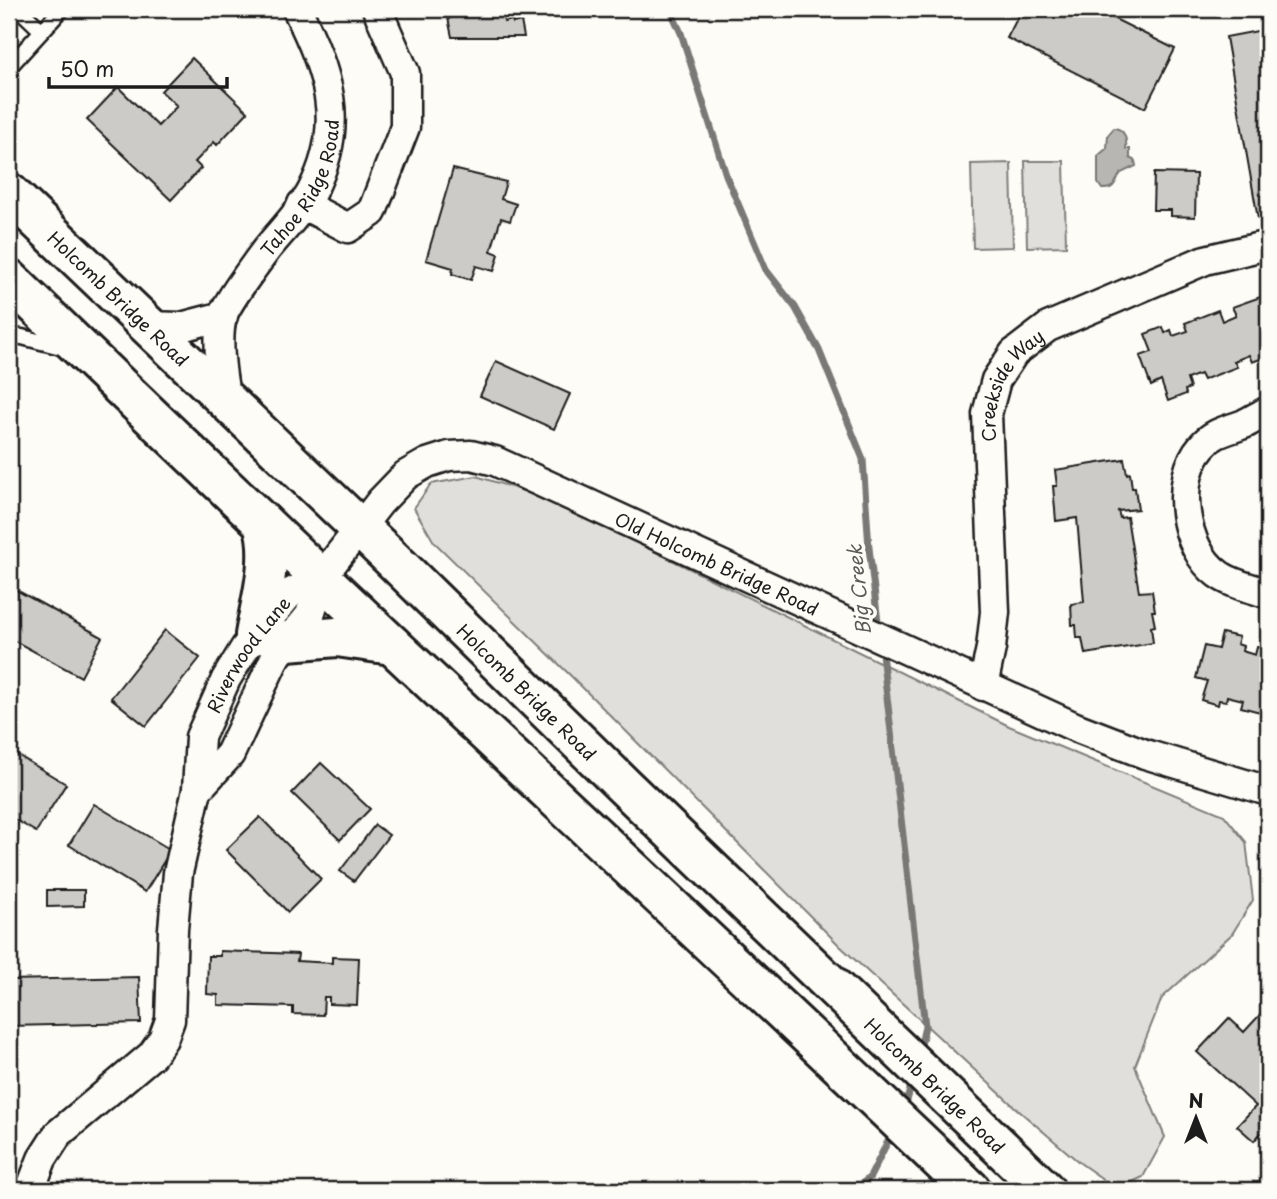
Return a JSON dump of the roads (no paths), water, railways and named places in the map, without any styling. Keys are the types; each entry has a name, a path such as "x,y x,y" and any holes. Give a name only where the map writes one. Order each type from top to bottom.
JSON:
{"main road":[{"name":"Holcomb Bridge Road","path":"9,192 1034,1180"},
{"path":"9,279 321,578 971,1190"},
{"path":"263,523 267,543 271,638 337,637 392,645"}],"street":[{"name":"Tahoe Ridge Road","path":"223,316 260,259 311,193 325,161 331,121 329,89 319,55 298,9"},
{"path":"302,204 348,228 372,212 405,127 405,73 377,9"},
{"name":"Creekside Way","path":"983,686 995,612 987,414 996,380 1014,353 1048,327 1205,260 1268,245"},
{"path":"146,326 181,327 223,316 222,377 226,401"},
{"path":"1268,411 1242,425 1216,434 1202,445 1192,461 1186,497 1192,543 1204,562 1220,576 1268,594"},
{"name":"Old Holcomb Bridge Road","path":"321,578 380,502 406,475 427,463 449,456 471,455 495,461 1075,727 1145,754 1268,791"},
{"name":"Riverwood Lane","path":"30,1190 42,1159 58,1134 152,1055 163,1039 170,1020 178,873 197,790 200,737 226,679 271,638 290,593 321,578"}],"lane":[{"path":"19,9 42,31"},
{"path":"9,67 62,9"},
{"path":"9,336 29,338 83,352"}],"waterway":[{"name":"Big Creek","path":"670,9 681,33 726,175 766,270 795,307 819,350 863,459 869,548 879,630"},
{"name":"Big Creek","path":"881,645 925,1026 919,1054"},
{"name":"Big Creek","path":"904,1111 913,1079"},
{"name":"Big Creek","path":"855,1190 870,1177 893,1131"}]}
